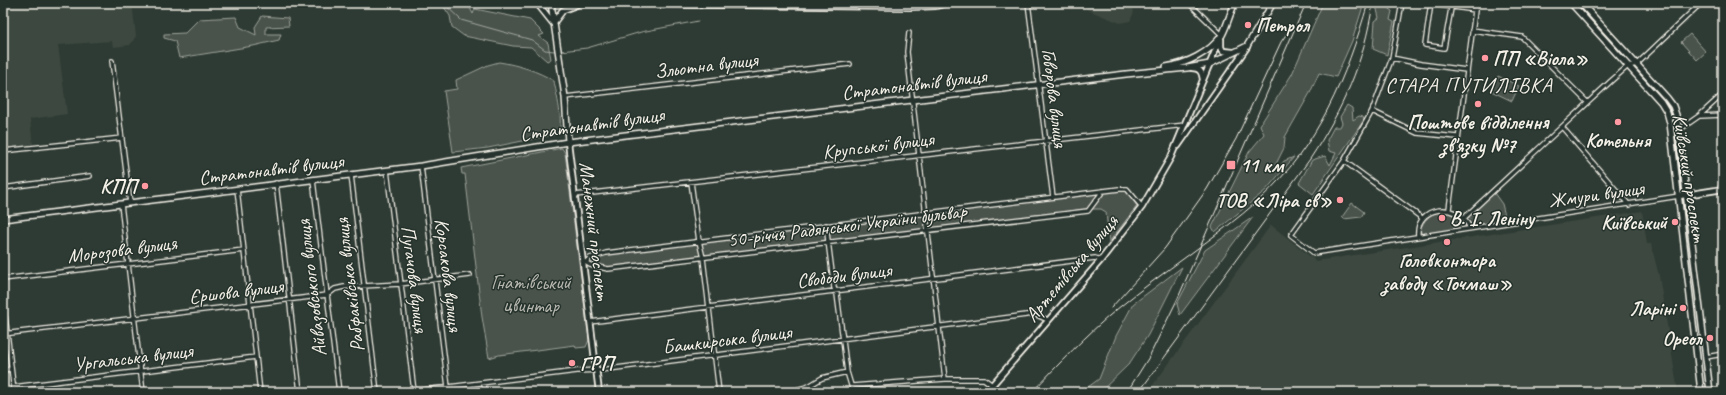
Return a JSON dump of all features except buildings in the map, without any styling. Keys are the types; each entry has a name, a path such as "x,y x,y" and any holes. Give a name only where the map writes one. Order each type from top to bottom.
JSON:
{"main road":[{"path":"537,3 553,23 563,10 579,4"},
{"name":"Манежний проспект","path":"551,3 565,97 568,142 585,262 590,322 599,392"},
{"path":"568,3 910,7 936,6 947,3"},
{"name":"Артемівська вулиця","path":"986,392 1101,260 1142,207 1170,157 1185,125 1234,3"},
{"name":"Артемівська вулиця","path":"1170,157 1247,46 1273,3"},
{"name":"Київський проспект","path":"1571,3 1660,102 1667,112 1670,123 1679,196 1701,392"},
{"name":"Київський проспект","path":"1582,3 1673,106 1679,130 1710,392"},
{"path":"1222,35 1221,47 1223,51 1234,52"},
{"path":"1126,74 1178,65 1207,50 1222,35"},
{"name":"Стратонавтів вулиця","path":"3,219 420,166 568,142 1038,84 1186,68 1210,64 1247,46"},
{"path":"1186,68 1199,69 1203,80"},
{"path":"1679,196 1723,189"},
{"path":"1696,347 1698,350 1702,351 1704,346"},
{"path":"1699,369 1704,365 1707,368"}],"street":[{"name":"Говорова вулиця","path":"1028,3 1053,198"},
{"path":"1189,3 1222,35"},
{"path":"1402,3 1392,58 1372,111 1344,161 1422,218"},
{"path":"1425,3 1451,5 1475,10"},
{"path":"1431,3 1425,44 1444,48 1451,5"},
{"path":"1449,209 1457,137 1476,3"},
{"path":"1464,218 1587,102 1628,66 1636,64 1702,3"},
{"path":"1472,30 1522,37 1587,102"},
{"path":"909,33 906,52 946,379"},
{"path":"1392,58 1466,70"},
{"path":"112,61 130,203"},
{"name":"Зльотна вулиця","path":"565,97 850,64"},
{"path":"1679,130 1699,116 1723,94"},
{"path":"1372,111 1417,132 1457,137"},
{"path":"1699,116 1723,115"},
{"name":"Крупської вулиця","path":"575,195 1185,125"},
{"path":"1562,127 1629,205"},
{"path":"3,151 122,138"},
{"name":"Жмури вулиця","path":"1344,161 1291,234 1314,253 1679,196"},
{"name":"Корсакова вулиця","path":"420,166 448,387"},
{"name":"Пугачова вулиця","path":"386,170 414,391"},
{"name":"Рабфаківська вулиця","path":"351,175 377,392"},
{"path":"3,188 90,176"},
{"name":"Айвазовського вулиця","path":"313,180 339,392"},
{"path":"692,182 699,241 703,258 719,392"},
{"path":"276,184 300,392"},
{"path":"236,189 260,392"},
{"name":"50-річчя Радянської України бульвар","path":"1103,191 1088,211 608,269 590,265 585,262 590,258 606,253 1103,191 1127,189 1142,207"},
{"path":"121,204 143,392"},
{"path":"1418,236 1417,229 1422,218 1436,211 1449,209 1464,218 1470,228"},
{"path":"826,225 847,372 853,392"},
{"name":"Морозова вулиця","path":"3,279 244,250"},
{"name":"Свободи вулиця","path":"590,322 1094,258 1101,260"},
{"name":"Єршова вулиця","path":"5,333 327,295 335,289 344,287 400,284 470,275"},
{"path":"3,298 5,333 14,392"},
{"name":"Башкирська вулиця","path":"408,392 577,371 596,371 1034,314 1048,320"},
{"path":"1706,357 1723,354"},
{"name":"Ургальська вулиця","path":"14,387 256,357"},
{"path":"3,370 11,369"},
{"path":"789,392 795,392 822,378 847,372"},
{"path":"852,386 946,379 984,380 992,385"},
{"path":"484,383 485,392"}],"shaded area":[{"path":"3,3 132,3 136,36 130,45 113,47 112,41 58,45 67,114 30,119 33,146 3,149"},
{"path":"1083,3 1132,3 1134,12 1130,21 1120,23 1088,10"},
{"path":"1642,211 1647,244 1651,244 1659,276 1678,392 1148,392 1271,225 1316,261"}],"green space":[{"path":"435,3 464,3 468,4 473,14 475,9 530,20 544,34 539,36 548,43 551,59 547,61 531,47 513,46 464,36 452,27 450,16 442,4"},
{"path":"1323,3 1364,3 1352,41 1336,77 1319,73 1310,93 1285,137 1284,148 1275,166 1278,169 1284,161 1294,157 1266,190 1215,232 1212,227 1249,152 1264,134 1260,125 1292,74"},
{"path":"1379,3 1392,4 1389,9 1392,11 1390,20 1394,22 1387,55 1373,49 1375,21 1379,18 1376,5"},
{"path":"262,16 288,18 289,26 266,27 266,34 281,34 279,40 253,46 179,58 175,41 164,38 164,34 185,33 199,19 236,17 240,27 256,35 255,27"},
{"path":"1690,34 1706,52 1697,60 1681,42"},
{"path":"499,62 528,69 554,81 560,116 559,130 557,134 488,148 453,152 444,91 457,89 456,80 488,65"},
{"path":"1498,76 1519,86 1512,101 1491,91"},
{"path":"1347,105 1352,108 1353,120 1359,116 1363,117 1364,120 1313,194 1299,183 1312,160 1325,156 1330,165 1336,153 1329,151 1327,140 1334,127 1340,127 1342,123 1340,117"},
{"name":"Гнатівський цвинтар","path":"562,148 565,153 589,340 586,347 576,348 575,345 499,355 489,358 482,317 465,174 462,174 461,168"},
{"path":"1126,191 1137,206 1109,242 1106,212 1101,209 1087,209 608,267 594,263 593,261 594,258 606,254"},
{"path":"1494,193 1502,204 1506,220 1475,225 1468,216"},
{"path":"1352,203 1364,212 1361,217 1344,219 1342,217"},
{"path":"1440,211 1448,212 1457,216 1466,223 1465,228 1422,234 1420,230 1423,223 1430,216"},
{"path":"1253,217 1180,315 1177,304 1205,250"},
{"path":"1182,267 1148,335 1129,364 1100,392 1084,392 1084,390 1099,379 1116,336 1133,304"}],"waterway":[{"path":"443,3 461,20 532,40 545,50 554,51"},
{"path":"561,51 587,48 641,32 698,21"}],"railway":[{"path":"1127,392 1149,357 1178,298 1306,3"},
{"path":"1032,392 1094,329 1152,282 1243,214 1281,178 1299,156 1328,109 1350,58 1368,3"},
{"path":"1139,392 1310,159 1322,140 1342,103 1358,66 1364,46 1373,3"},
{"path":"1111,308 1165,248 1207,189 1236,139 1281,42 1292,26"}],"place":[{"name":"Петрол","path":"1248,25"},
{"name":"ПП «Віола»","path":"1485,58"},
{"name":"Поштове відділення зв'язку №7","path":"1478,104"},
{"name":"Котельня","path":"1618,122"},
{"name":"11 км","path":"1231,165"},
{"name":"КПП","path":"145,186"},
{"name":"ТОВ «Ліра св»","path":"1340,200"},
{"name":"В. І. Леніну","path":"1442,218"},
{"name":"Київський","path":"1675,222"},
{"name":"Головконтора заводу «Точмаш»","path":"1447,242"},
{"name":"Ларіні","path":"1683,308"},
{"name":"Ореол","path":"1710,338"},
{"name":"ГРП","path":"572,363"}],"district":[{"name":"СТАРА ПУТИЛІВКА","path":"1469,85"}]}
